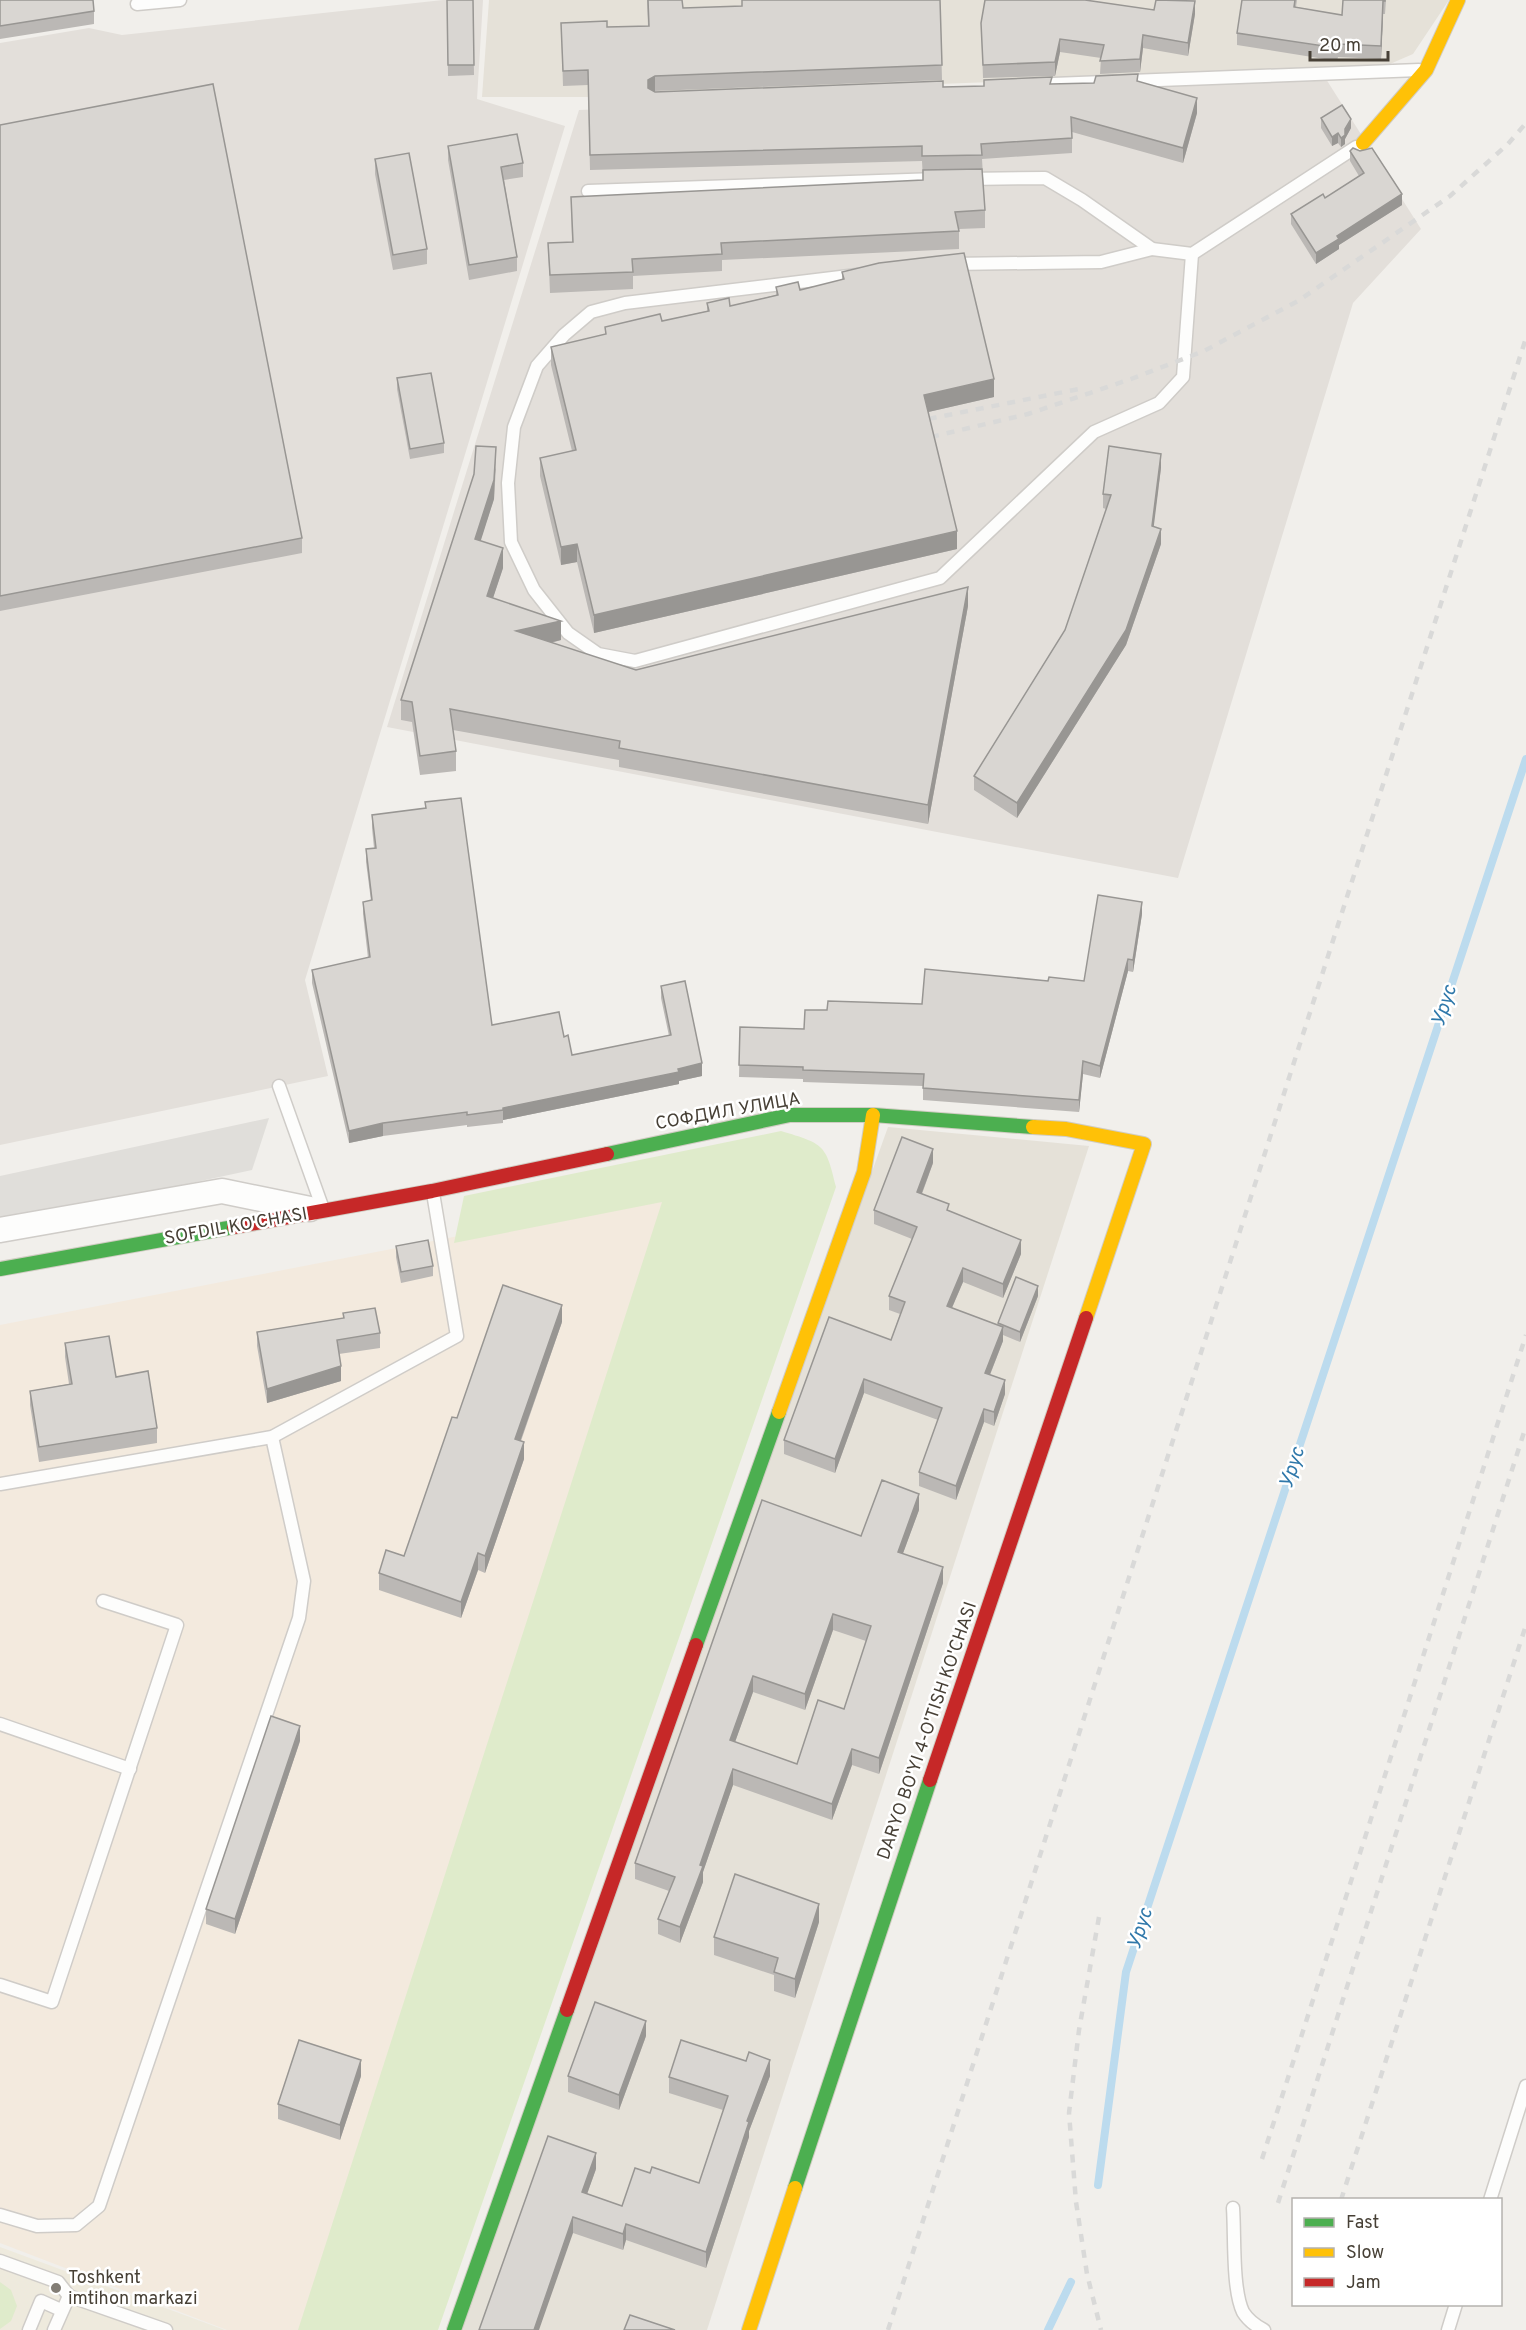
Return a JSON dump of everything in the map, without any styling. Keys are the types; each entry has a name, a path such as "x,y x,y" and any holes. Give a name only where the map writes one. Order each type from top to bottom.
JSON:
{"street":[{"path":"1359,145 1426,70 1458,0"},
{"name":"СОФДИЛ УЛИЦА","path":"324,1212 790,1115 873,1115 1065,1129 1144,1144"},
{"path":"454,2330 864,1172 873,1115"},
{"name":"DARYO BO'YI 4-O'TISH KO'CHASI","path":"749,2330 866,1973 1144,1144"},
{"name":"SOFDIL KO'CHASI","path":"0,1230 222,1191 324,1212"},
{"name":"SOFDIL KO'CHASI","path":"0,1269 324,1212"}],"lane":[{"path":"137,4 180,0"},
{"path":"1035,85 1426,70"},
{"path":"937,266 960,263 1101,262 1152,249 1192,254 1359,145"},
{"path":"588,191 926,179 1045,178 1082,200 1152,249"},
{"path":"867,274 625,303 591,312 564,335 537,366 514,427 508,483 511,542 534,590 568,633 598,654 635,661 940,578 1094,432 1159,403 1184,377 1192,254"},
{"path":"279,1086 324,1212"},
{"path":"0,1484 272,1437 457,1336 432,1191"},
{"path":"0,2215 37,2226 76,2225 99,2206 299,1618 304,1581 272,1437"},
{"path":"0,1985 52,2002 177,1625 103,1601"},
{"path":"0,1724 130,1769"},
{"path":"1490,2198 1526,2086"},
{"path":"1233,2208 1238,2293 1244,2312 1254,2325 1264,2330"},
{"path":"0,2261 58,2282 69,2296 166,2330"},
{"path":"54,2330 69,2296"},
{"path":"29,2330 41,2301 61,2310"},
{"path":"1448,2330 1455,2306"}],"shaded area":[{"path":"443,0 483,0 477,99 565,126 305,980 328,1076 0,1145 0,43 89,28 122,35"},
{"path":"489,0 1449,0 1413,54 1383,67 595,97 482,97"},
{"path":"1326,79 1421,229 1353,303 1178,878 387,727 579,110"},
{"path":"269,1118 252,1170 0,1224 0,1176"},
{"path":"888,1127 1089,1146 707,2330 457,2330"},
{"path":"675,1194 310,2330 227,2330 0,2243 0,1325"},
{"name":"Toshkent imtihon markazi","path":"0,2247 225,2330 0,2330"}],"green space":[{"path":"781,1131 806,1139 821,1148 826,1154 836,1187 438,2330 298,2330 662,1202 454,1243 464,1196"},
{"path":"0,2282 11,2290 17,2306 11,2321 0,2329"}],"building":[{"path":"0,0 93,0 94,11 0,26"},
{"path":"447,0 473,0 474,65 448,65"},
{"path":"648,0 682,0 683,8 742,6 742,0 940,0 942,65 655,76 648,80 648,88 655,92 943,81 943,87 984,86 984,80 1052,77 1050,84 1094,83 1096,76 1138,74 1137,81 1197,98 1183,148 1071,117 1072,138 981,144 982,155 922,156 922,146 590,155 588,70 563,71 561,23 607,21 607,27 649,26"},
{"path":"985,0 1085,0 1154,10 1156,0 1195,1 1188,43 1143,35 1140,59 1100,61 1104,45 1060,39 1055,62 983,65 981,23"},
{"path":"1242,0 1295,0 1294,7 1342,15 1343,0 1385,0 1383,1 1381,46 1338,44 1337,48 1237,33"},
{"path":"213,84 302,538 0,596 0,125"},
{"path":"1342,105 1351,119 1345,129 1345,135 1341,138 1338,133 1332,137 1321,118"},
{"path":"517,134 523,163 501,167 517,257 469,265 448,146"},
{"path":"1353,148 1360,151 1372,148 1402,194 1337,236 1339,239 1316,253 1291,214 1323,194 1325,198 1364,173 1350,151"},
{"path":"409,153 427,249 393,255 375,159"},
{"path":"982,169 985,210 955,212 959,231 721,243 722,254 632,259 633,272 550,275 548,243 573,242 571,197 923,180 923,170"},
{"path":"964,253 994,379 924,395 957,531 594,615 577,544 561,547 540,458 576,450 551,347 606,334 605,327 660,314 662,321 709,311 707,303 729,298 730,306 778,295 776,287 798,282 800,290 844,279 842,272 879,263"},
{"path":"431,373 444,443 410,449 397,378"},
{"path":"476,446 496,447 494,480 475,539 503,548 487,596 561,621 516,631 636,670 968,587 928,805 619,748 620,741 450,709 456,751 420,756 412,702 401,700 474,474"},
{"path":"1109,446 1161,454 1152,526 1161,529 1126,630 1017,803 974,776 1065,630 1111,495 1103,494"},
{"path":"461,798 492,1025 559,1012 564,1037 568,1035 572,1055 671,1035 661,986 685,981 702,1063 678,1069 679,1072 503,1108 503,1110 467,1115 467,1112 383,1123 349,1131 312,970 370,957 363,902 372,900 366,849 376,848 372,815 426,808 425,802"},
{"path":"1098,895 1142,902 1133,960 1128,959 1100,1066 1083,1061 1079,1100 923,1088 924,1074 803,1070 803,1067 739,1065 740,1027 804,1029 805,1010 827,1010 828,1001 922,1004 925,969 1048,981 1049,977 1084,981"},
{"path":"902,1137 933,1149 917,1192 949,1204 947,1210 1021,1240 1003,1284 963,1268 947,1306 1003,1327 985,1373 1005,1380 994,1412 984,1409 956,1486 919,1472 942,1408 864,1379 835,1459 784,1440 829,1317 891,1340 905,1302 889,1296 917,1227 874,1210"},
{"path":"428,1240 433,1266 401,1272 396,1246"},
{"path":"1016,1277 1038,1286 1020,1332 998,1323"},
{"path":"503,1285 562,1305 515,1439 524,1442 485,1556 478,1553 461,1602 379,1573 386,1550 404,1556 452,1417 457,1418"},
{"path":"375,1308 380,1333 337,1340 341,1366 267,1389 257,1332 344,1318 343,1313"},
{"path":"109,1336 116,1377 148,1371 157,1428 39,1447 30,1391 72,1384 65,1343"},
{"path":"882,1480 919,1494 898,1552 943,1567 879,1758 852,1749 832,1804 733,1769 700,1865 703,1866 680,1927 658,1919 675,1877 635,1863 762,1500 861,1536","holes":["833,1614 871,1626 844,1709 818,1700 797,1764 730,1740 753,1676 805,1694"]},
{"path":"271,1716 300,1726 235,1919 206,1909"},
{"path":"735,1874 819,1904 795,1979 774,1972 778,1958 714,1937"},
{"path":"595,2002 646,2021 619,2095 568,2076"},
{"path":"299,2040 361,2060 340,2125 278,2104"},
{"path":"681,2040 746,2061 749,2052 770,2060 747,2121 749,2122 706,2252 626,2224 623,2234 573,2217 534,2330 479,2330 548,2136 596,2153 582,2192 622,2206 635,2168 650,2173 652,2167 699,2183 728,2096 669,2077"},
{"path":"630,2315 675,2330 624,2330"}],"waterway":[{"name":"Урус","path":"1098,2185 1126,1972 1526,759"},
{"name":"Урус","path":"1048,2330 1071,2282"}],"railway":[{"path":"931,437 1028,414 1204,351 1298,301 1450,196 1508,144 1526,123"},
{"path":"888,2330 1526,338"},
{"path":"913,422 1084,388"},
{"path":"1262,2159 1526,1335"},
{"path":"1278,2203 1526,1426"},
{"path":"1342,2198 1526,1625"},
{"path":"1099,1917 1079,2030 1069,2113 1076,2202 1087,2274 1101,2330"}],"traffic: fast":[{"path":"607,1154 790,1115 873,1115 1033,1127"},
{"path":"0,1269 234,1227"},
{"path":"696,1645 779,1412"},
{"path":"795,2188 930,1780"},
{"path":"454,2330 567,2010"}],"traffic: slow":[{"path":"1363,143 1426,70 1458,0"},
{"path":"779,1412 864,1172 873,1115"},
{"path":"1033,1127 1066,1129 1144,1144 1086,1318"},
{"path":"749,2330 795,2188"}],"traffic: jam":[{"path":"234,1227 432,1191 607,1154"},
{"path":"930,1780 1086,1318"},
{"path":"567,2010 696,1645"}],"place":[{"name":"Toshkent imtihon markazi","path":"56,2288"}]}
